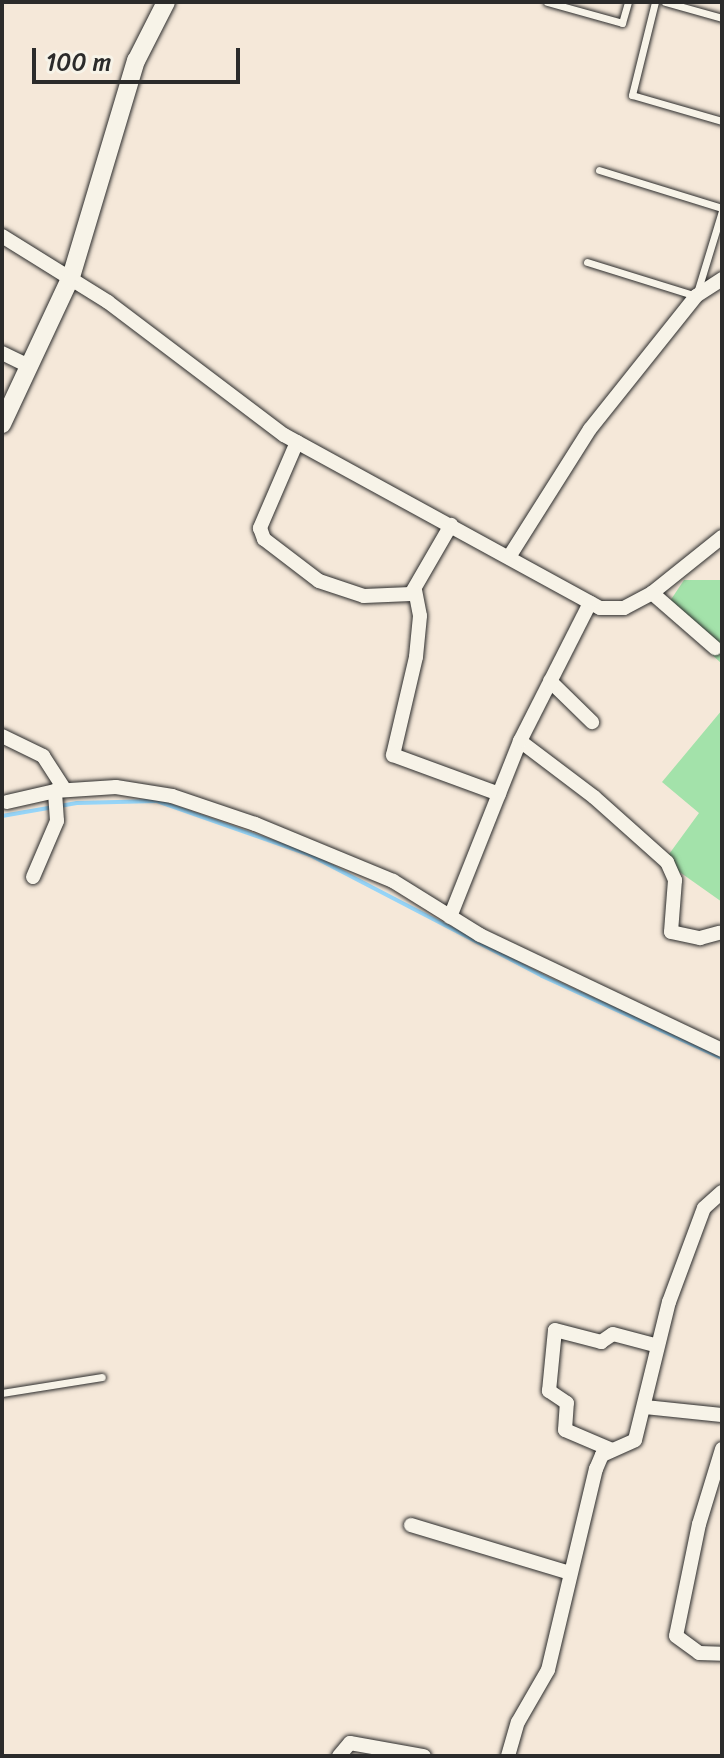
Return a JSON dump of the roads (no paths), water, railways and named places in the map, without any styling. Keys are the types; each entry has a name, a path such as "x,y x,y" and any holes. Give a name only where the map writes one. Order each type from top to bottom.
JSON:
{"street":[{"path":"2,424 71,277 136,61 166,2"},
{"path":"2,236 71,277 251,414 590,603 616,610 652,593 722,537"},
{"path":"509,557 590,429 696,296 722,279"},
{"path":"2,353 29,366"},
{"path":"297,442 261,522 264,539 302,571 340,592 407,595 415,590 451,525"},
{"path":"415,590 420,616 416,657 393,755 499,794"},
{"path":"652,593 715,648"},
{"path":"450,917 520,741 590,603"},
{"path":"550,681 592,722"},
{"path":"2,736 43,756 58,791 58,813 33,877"},
{"path":"520,741 667,862 675,880 671,932 700,938 719,933"},
{"path":"7,802 58,791 145,790 200,806 343,857 450,917 722,1050"},
{"path":"508,1756 518,1722 548,1670 567,1572 596,1469 602,1455 635,1440 645,1407 655,1345 704,1208 722,1192"},
{"path":"612,1450 565,1430 567,1403 549,1391 555,1330 601,1342 613,1334 655,1345"},
{"path":"645,1407 722,1415"},
{"path":"722,1449 699,1524 676,1636 699,1653 722,1654"},
{"path":"411,1525 567,1572"},
{"path":"339,1756 350,1743 424,1756"}],"lane":[{"path":"547,2 622,23 628,2"},
{"path":"655,2 632,95 722,121"},
{"path":"665,2 722,18"},
{"path":"587,262 696,296 722,210 599,170"},
{"path":"2,1393 102,1377"}],"waterway":[{"path":"2,816 77,803 157,801 310,855 542,976 722,1058"}]}
